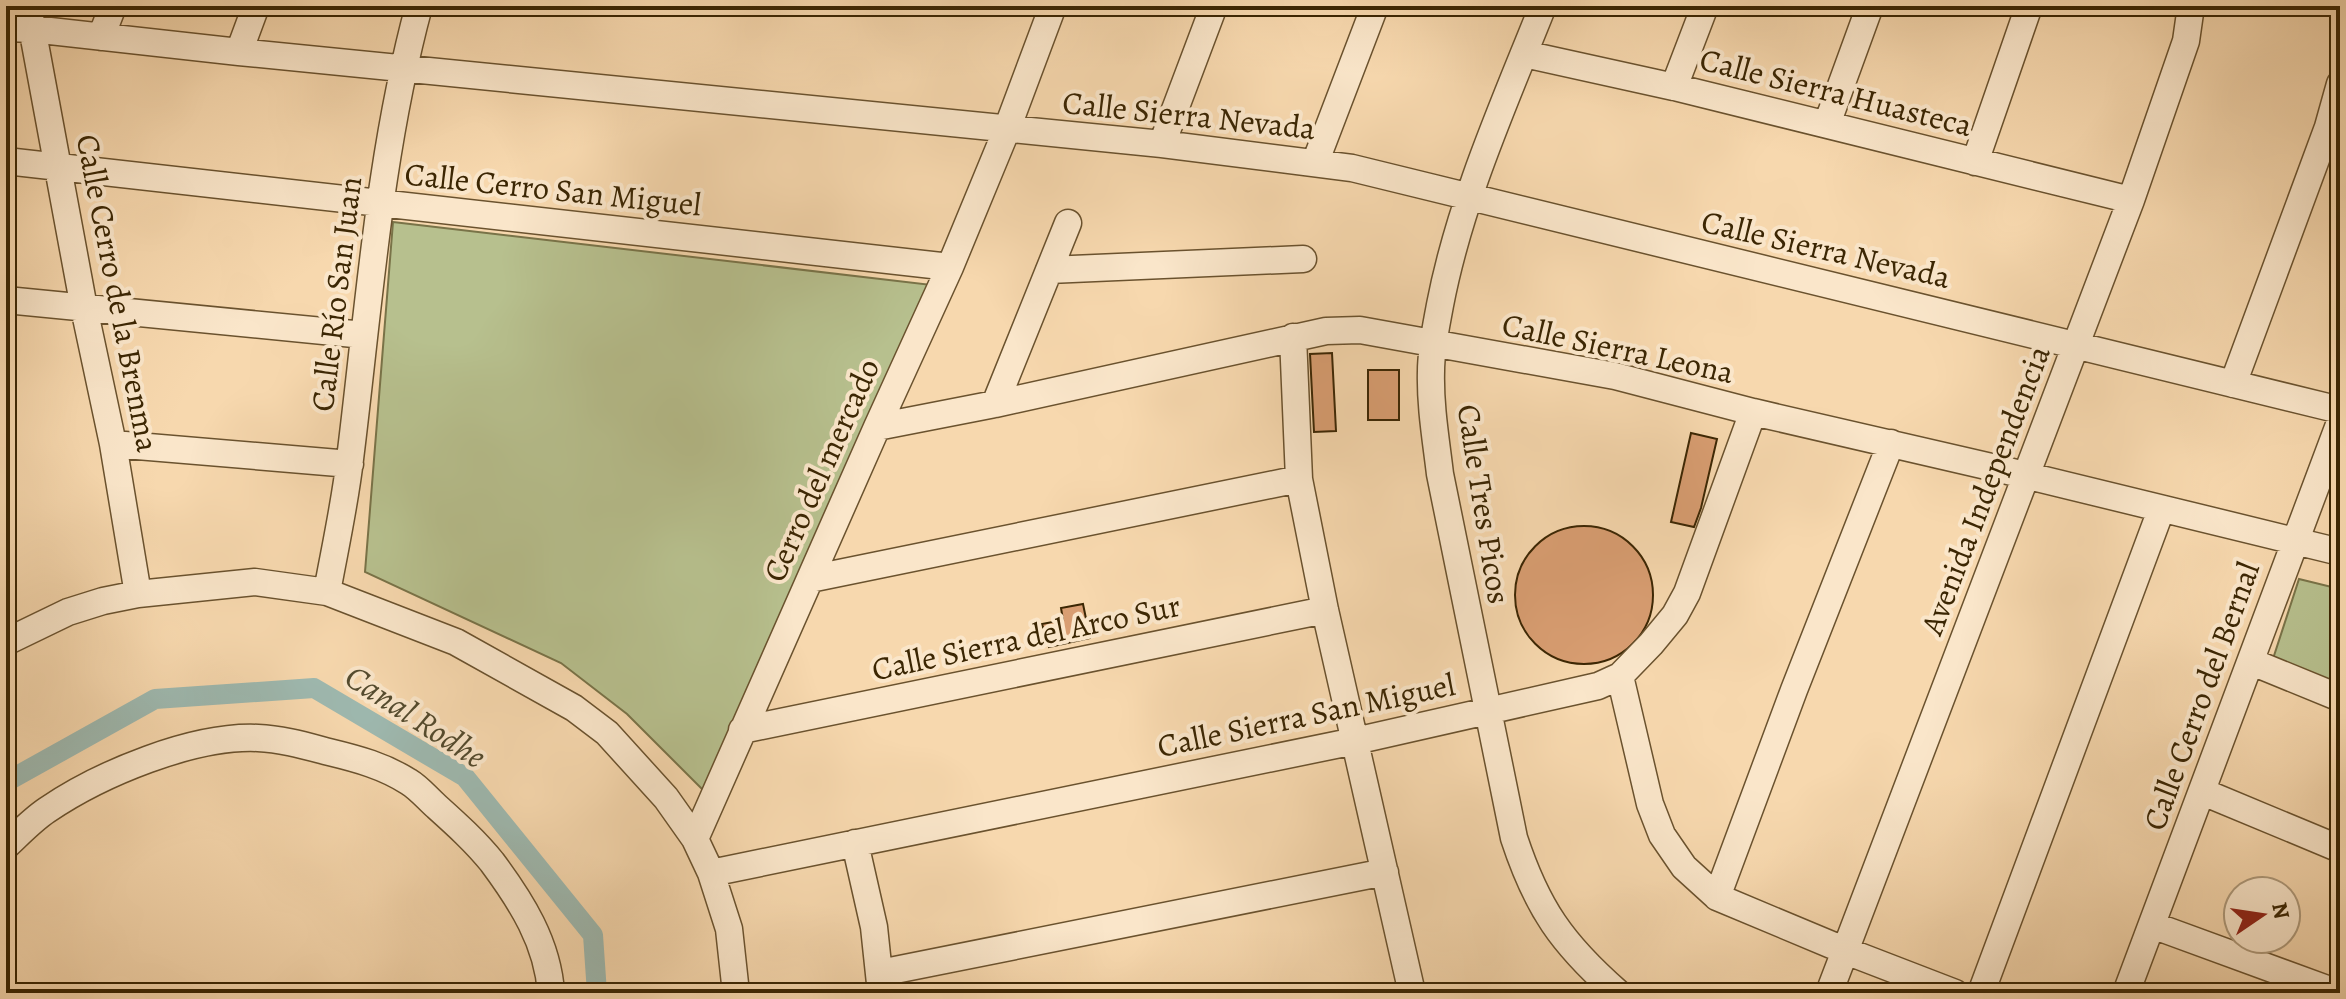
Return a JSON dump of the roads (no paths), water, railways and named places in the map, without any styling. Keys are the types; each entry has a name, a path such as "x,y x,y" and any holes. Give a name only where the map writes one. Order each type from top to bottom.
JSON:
{"street":[{"path":"101,37 113,6"},
{"path":"239,52 256,6"},
{"name":"Calle Río San Juan","path":"327,592 350,464 379,203 394,112 419,6"},
{"name":"Cerro del mercado","path":"695,839 950,267 1053,6"},
{"path":"1162,144 1214,6"},
{"path":"1315,163 1375,6"},
{"name":"Calle Tres Picos","path":"1543,6 1468,198 1446,273 1433,344 1433,414 1440,474 1514,838 1527,877 1555,929 1618,993"},
{"path":"1674,87 1705,6"},
{"path":"1827,124 1870,6"},
{"path":"1975,162 2029,6"},
{"name":"Avenida Independencia","path":"1829,993 2131,200 2183,53 2191,6"},
{"name":"Calle Sierra Nevada","path":"6,28 30,18 101,37 1162,144 1352,168 2340,410"},
{"name":"Calle Cerro de la Brenma","path":"30,18 84,308 113,444 138,594"},
{"name":"Calle Sierra Huasteca","path":"1524,54 1674,87 2131,200"},
{"path":"2233,384 2328,127 2340,84"},
{"name":"Calle Cerro San Miguel","path":"6,161 950,267"},
{"path":"995,404 1068,223"},
{"path":"1049,270 1303,259"},
{"path":"6,300 364,335"},
{"name":"Calle Sierra Leona","path":"877,427 995,404 1293,337 1326,331 1360,330 1615,376 1753,412 2340,552"},
{"path":"1293,337 1299,479 1325,610 1412,993"},
{"name":"Calle Sierra San Miguel","path":"711,873 1355,741 1598,686 1620,676 1675,615 1687,593 1753,412"},
{"name":"Calle Cerro del Bernal","path":"2126,993 2340,422"},
{"path":"1717,897 1891,443"},
{"path":"113,444 350,464"},
{"path":"810,579 1299,479"},
{"path":"1981,993 2161,510"},
{"path":"6,642 68,612 103,601 138,594 255,582 327,592 456,642 574,708 607,733 666,798 695,839 711,873 729,929 736,993"},
{"name":"Calle Sierra del Arco Sur","path":"742,730 1325,610"},
{"path":"2252,662 2340,698"},
{"path":"1620,676 1650,804 1662,835 1684,867 1717,897 1955,993"},
{"path":"6,846 47,810 86,788 133,765 214,742 259,738 295,743 372,763 411,783 475,840 530,917 542,950 551,993"},
{"path":"2203,792 2340,849"},
{"path":"855,843 874,927 880,983 1385,872"},
{"path":"2152,925 2338,993"},
{"path":"1406,964 1431,993"}],"waterway":[{"name":"Canal Rodhe","path":"6,782 155,699 314,688 465,777 593,935 597,993"}]}
